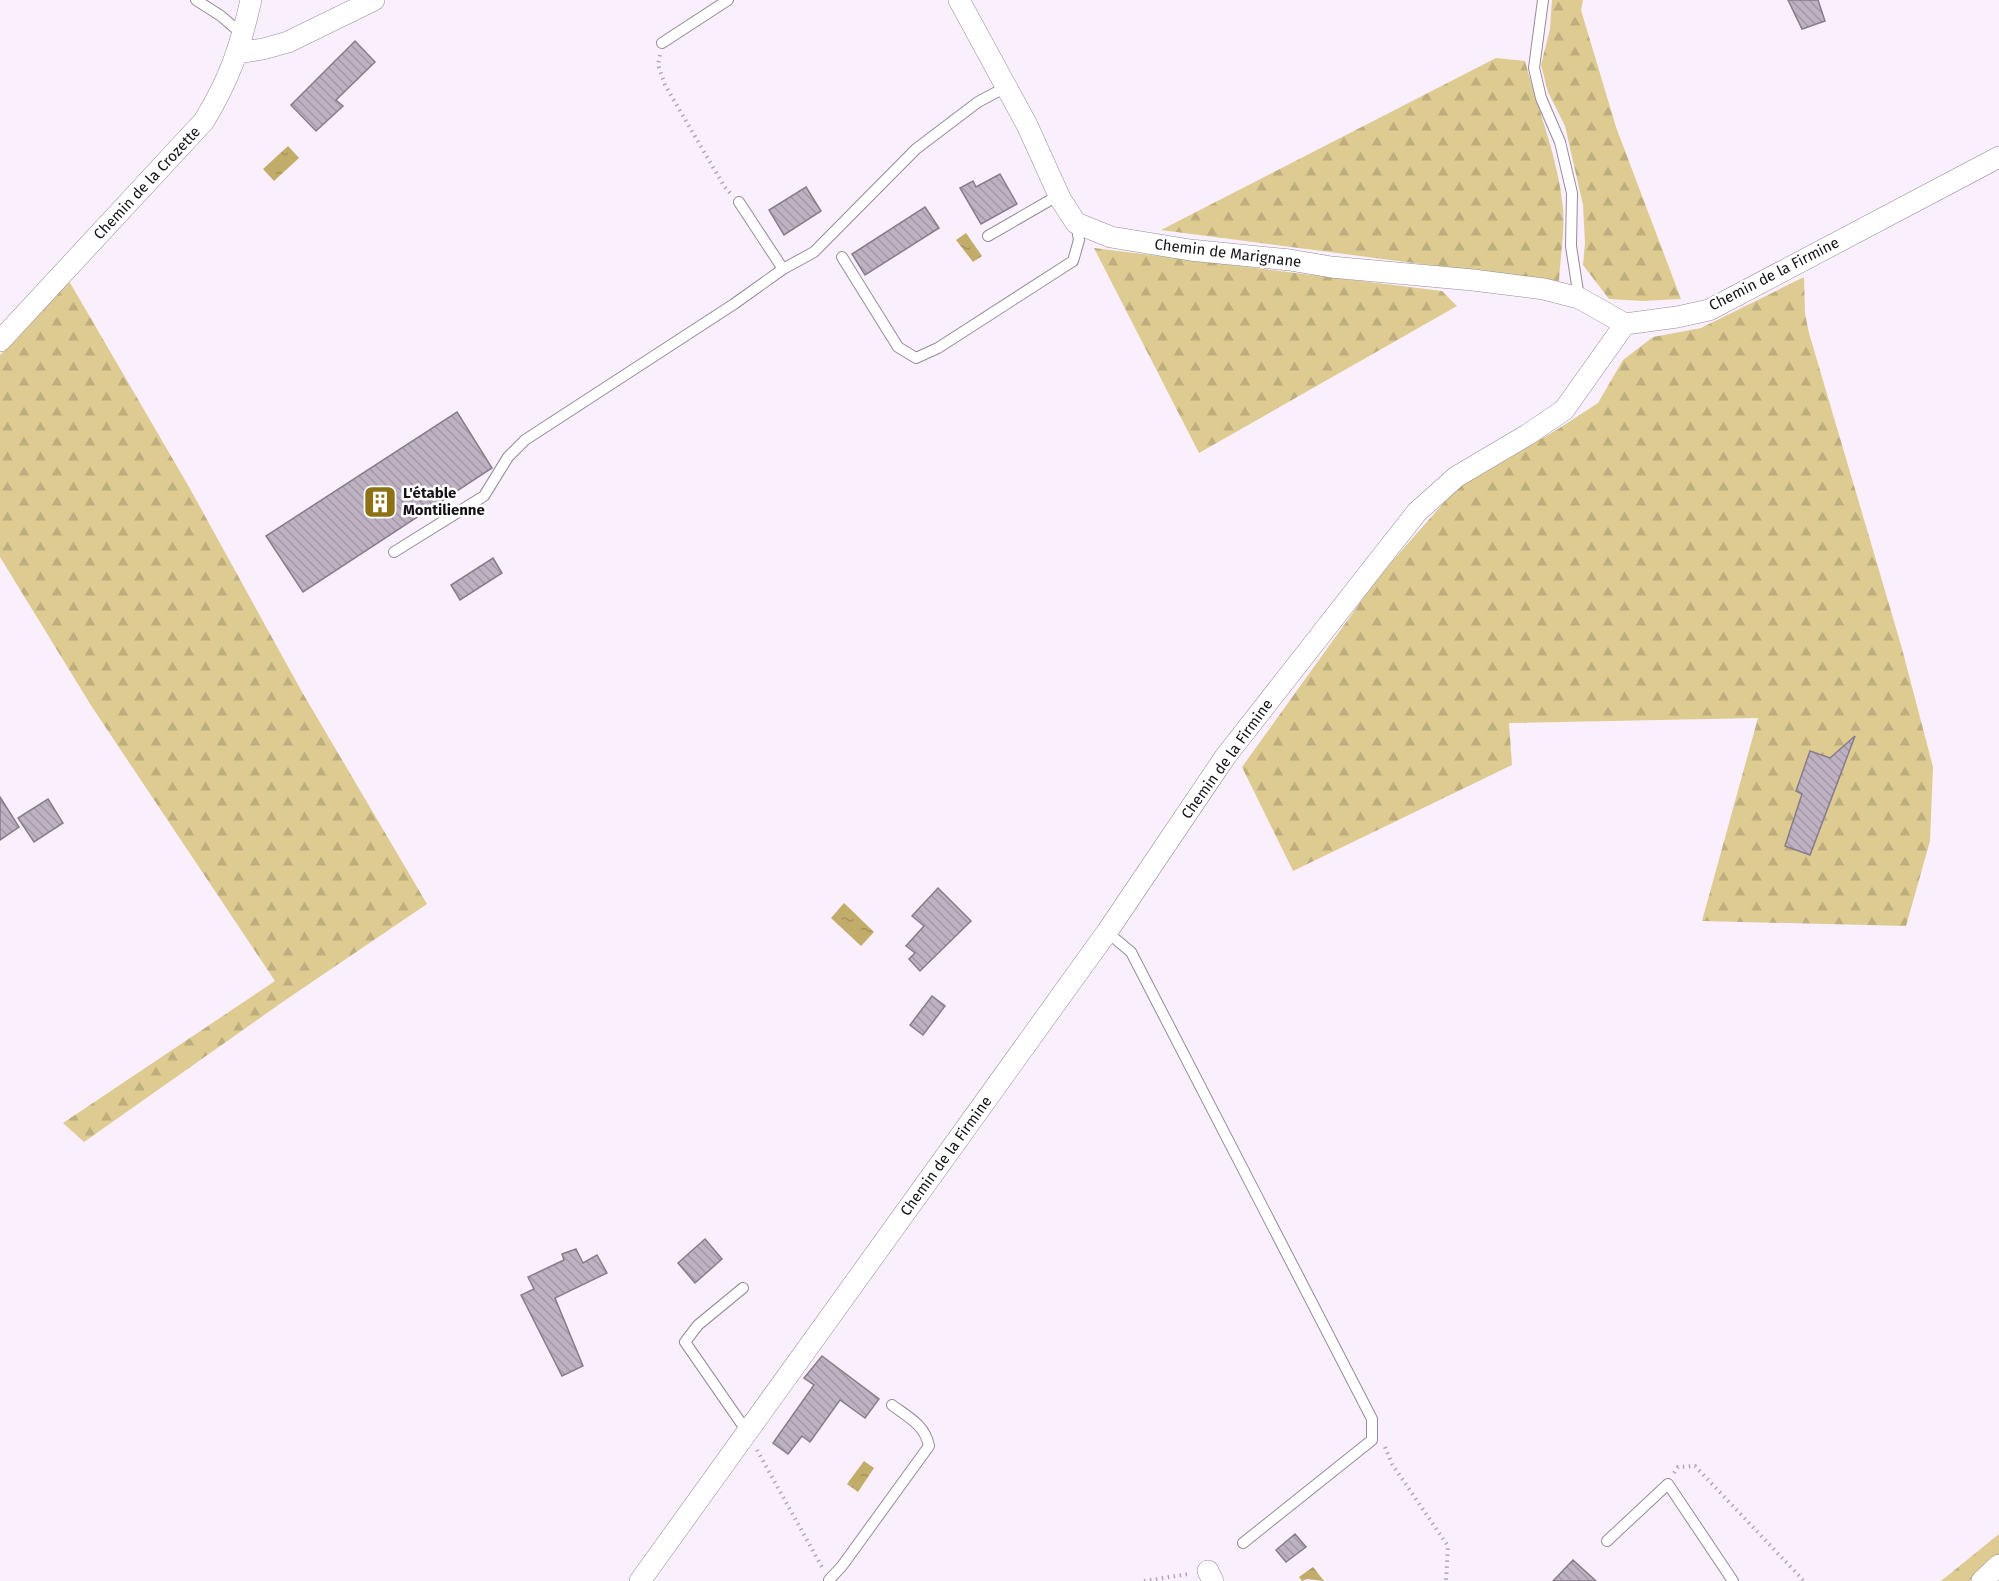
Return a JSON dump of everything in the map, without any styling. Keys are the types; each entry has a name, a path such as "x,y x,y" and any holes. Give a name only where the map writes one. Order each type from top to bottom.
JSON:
{"street":[{"name":"Chemin de la Crozette","path":"0,341 204,121 222,91 241,44 251,0"},
{"path":"241,44 263,50 288,42 374,0"},
{"path":"959,0 1008,86 1059,195 1076,223"},
{"name":"Chemin de la Firmine","path":"640,1581 1107,932 1225,757 1417,512 1456,477 1564,410 1625,324 1708,310 1999,157"},
{"name":"Chemin de Marignane","path":"1076,223 1111,237 1190,250 1544,289 1579,298 1625,324"},
{"path":"1982,1581 1999,1565"}],"lane":[{"path":"196,0 221,16 241,44"},
{"path":"662,43 728,0"},
{"path":"1543,0 1534,68 1541,98 1560,142 1572,193 1570,246 1579,298"},
{"path":"394,552 484,496 508,457 525,440 734,304 783,269 814,252 916,149 978,102 1008,86"},
{"path":"988,237 1059,195"},
{"path":"738,202 783,269"},
{"path":"842,257 898,347 916,358 938,348 1073,261 1079,240 1076,223"},
{"path":"1107,932 1131,952 1372,1419 1372,1440 1243,1543"},
{"path":"743,1288 698,1325 685,1342 748,1432"},
{"path":"829,1580 842,1566 929,1446 927,1436 921,1426 892,1405"},
{"path":"1607,1541 1668,1484 1733,1581"}],"path":[{"path":"662,43 658,65 666,85 724,186 738,202"},
{"path":"1372,1419 1392,1464 1448,1546 1446,1581"},
{"path":"748,1432 829,1580"},
{"path":"1668,1484 1678,1467 1695,1466 1804,1581"},
{"path":"1144,1581 1210,1576"}],"green space":[{"path":"1552,0 1583,0 1581,10 1616,127 1681,299 1643,301 1609,299 1583,265 1585,243 1583,205 1565,126 1548,92 1541,65 1550,29"},
{"path":"1496,58 1525,61 1552,152 1563,208 1559,282 1161,230"},
{"path":"1094,248 1442,291 1457,306 1199,453"},
{"path":"1804,277 1805,314 1809,333 1901,645 1933,767 1930,841 1906,926 1702,921 1758,718 1509,723 1512,765 1293,871 1242,767 1380,575 1456,489 1598,403 1623,360 1653,337 1701,328"},
{"path":"69,281 189,487 302,692 427,904 284,1001 84,1142 63,1123 275,981 92,707 0,557 0,355"},
{"path":"1999,1534 1999,1555 1969,1581 1941,1581"}],"water":[{"path":"288,146 299,158 274,181 263,169"},
{"path":"966,233 982,256 973,262 956,240"},
{"path":"844,903 874,932 861,946 831,918"},
{"path":"864,1461 874,1468 858,1492 847,1484"},
{"path":"1313,1567 1324,1581 1307,1579 1302,1581 1299,1577"}],"building":[{"path":"1788,0 1818,0 1825,21 1802,29"},
{"path":"355,41 375,62 336,100 343,106 316,131 291,105"},
{"path":"1000,174 1017,204 981,224 960,188 973,181 976,187"},
{"path":"806,187 821,211 784,235 769,210"},
{"path":"925,207 939,228 865,275 852,254"},
{"name":"L'étable Montilienne","path":"457,412 492,468 303,592 266,536"},
{"path":"493,558 502,573 460,600 451,585"},
{"path":"1855,736 1810,855 1785,846 1802,794 1796,791 1810,751 1830,758"},
{"path":"0,797 19,827 0,840"},
{"path":"48,799 63,823 34,842 18,818"},
{"path":"938,888 971,921 920,971 909,959 915,953 906,946 924,926 912,916"},
{"path":"932,996 945,1006 923,1035 910,1025"},
{"path":"705,1239 722,1259 695,1283 678,1263"},
{"path":"576,1249 583,1263 597,1255 607,1273 555,1298 583,1366 562,1376 521,1295 534,1289 528,1277 564,1260 562,1254"},
{"path":"822,1356 879,1399 865,1418 840,1400 810,1442 802,1436 788,1454 773,1443 814,1385 804,1378"},
{"path":"1295,1534 1306,1547 1286,1562 1276,1550"},
{"path":"1573,1560 1596,1581 1553,1581"}],"place":[{"name":"L'étable Montilienne","path":"380,502"}]}
